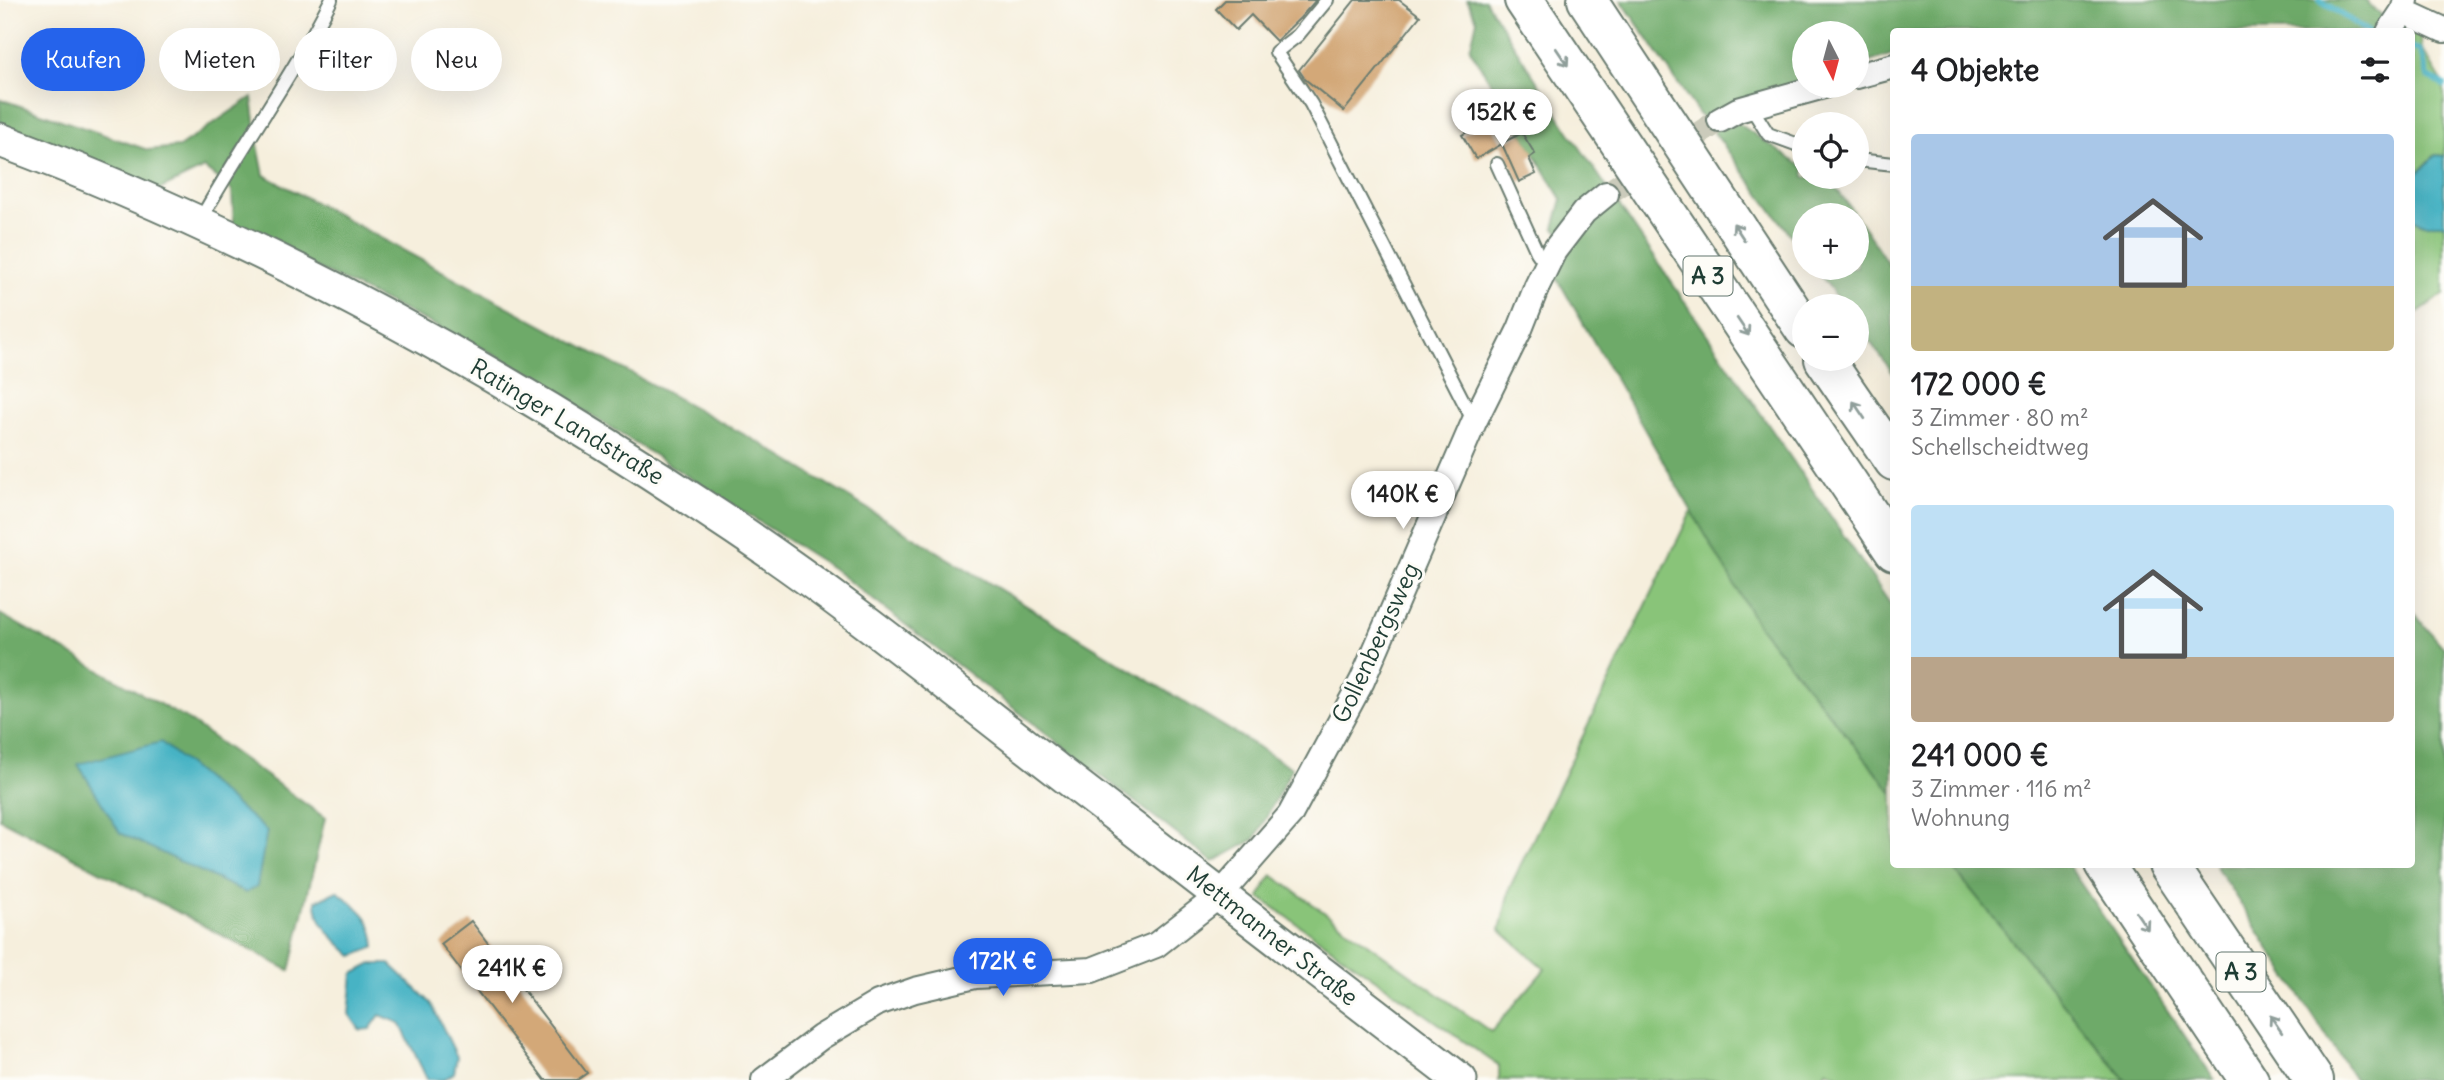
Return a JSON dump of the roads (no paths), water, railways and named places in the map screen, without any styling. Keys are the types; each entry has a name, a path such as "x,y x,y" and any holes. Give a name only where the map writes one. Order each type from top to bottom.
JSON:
{"highway":[{"name":"A 3","path":"1524,0 1890,545"},
{"name":"A 3","path":"1587,0 1792,311"},
{"path":"1832,371 1890,455"},
{"name":"A 3","path":"2107,868 2249,1080"},
{"name":"A 3","path":"2171,868 2314,1080"}],"main road":[{"name":"Ratinger Landstraße","path":"0,140 91,174 199,223 394,320 556,412 724,520 856,614 1084,791"},
{"name":"Mettmanner Straße","path":"1084,791 1460,1080"}],"street":[{"path":"2398,17 2444,30"},
{"path":"1869,73 1890,67"},
{"path":"1720,120 1751,107 1792,95"},
{"name":"Gollenbergsweg","path":"764,1080 821,1037 878,1003 915,990 975,976 1092,971 1156,945 1220,895 1290,815 1362,681 1474,422 1520,329 1554,251 1584,212 1606,194"}],"lane":[{"path":"199,223 227,172 309,44 331,0"},
{"path":"1327,0 1298,35 1276,52 1311,104 1474,422"},
{"path":"1751,107 1768,134 1792,142"},
{"path":"1869,161 1890,164"},
{"path":"1497,164 1537,253 1547,266"}],"water":[{"path":"2436,155 2444,156 2444,224 2424,224 2415,220 2415,176"},
{"path":"161,742 267,831 257,886 246,893 120,833 78,764"},
{"path":"337,891 364,914 374,936 375,947 353,956 323,925 316,901"},
{"path":"372,964 390,964 431,1003 457,1057 454,1073 443,1080 427,1079 400,1023 380,1015 370,1029 360,1030 349,1014 353,974"}],"waterway":[{"path":"2320,0 2362,28"},
{"path":"2415,49 2420,50 2428,77 2444,85"}],"tunnel":[{"path":"1606,194 1720,120"}]}
